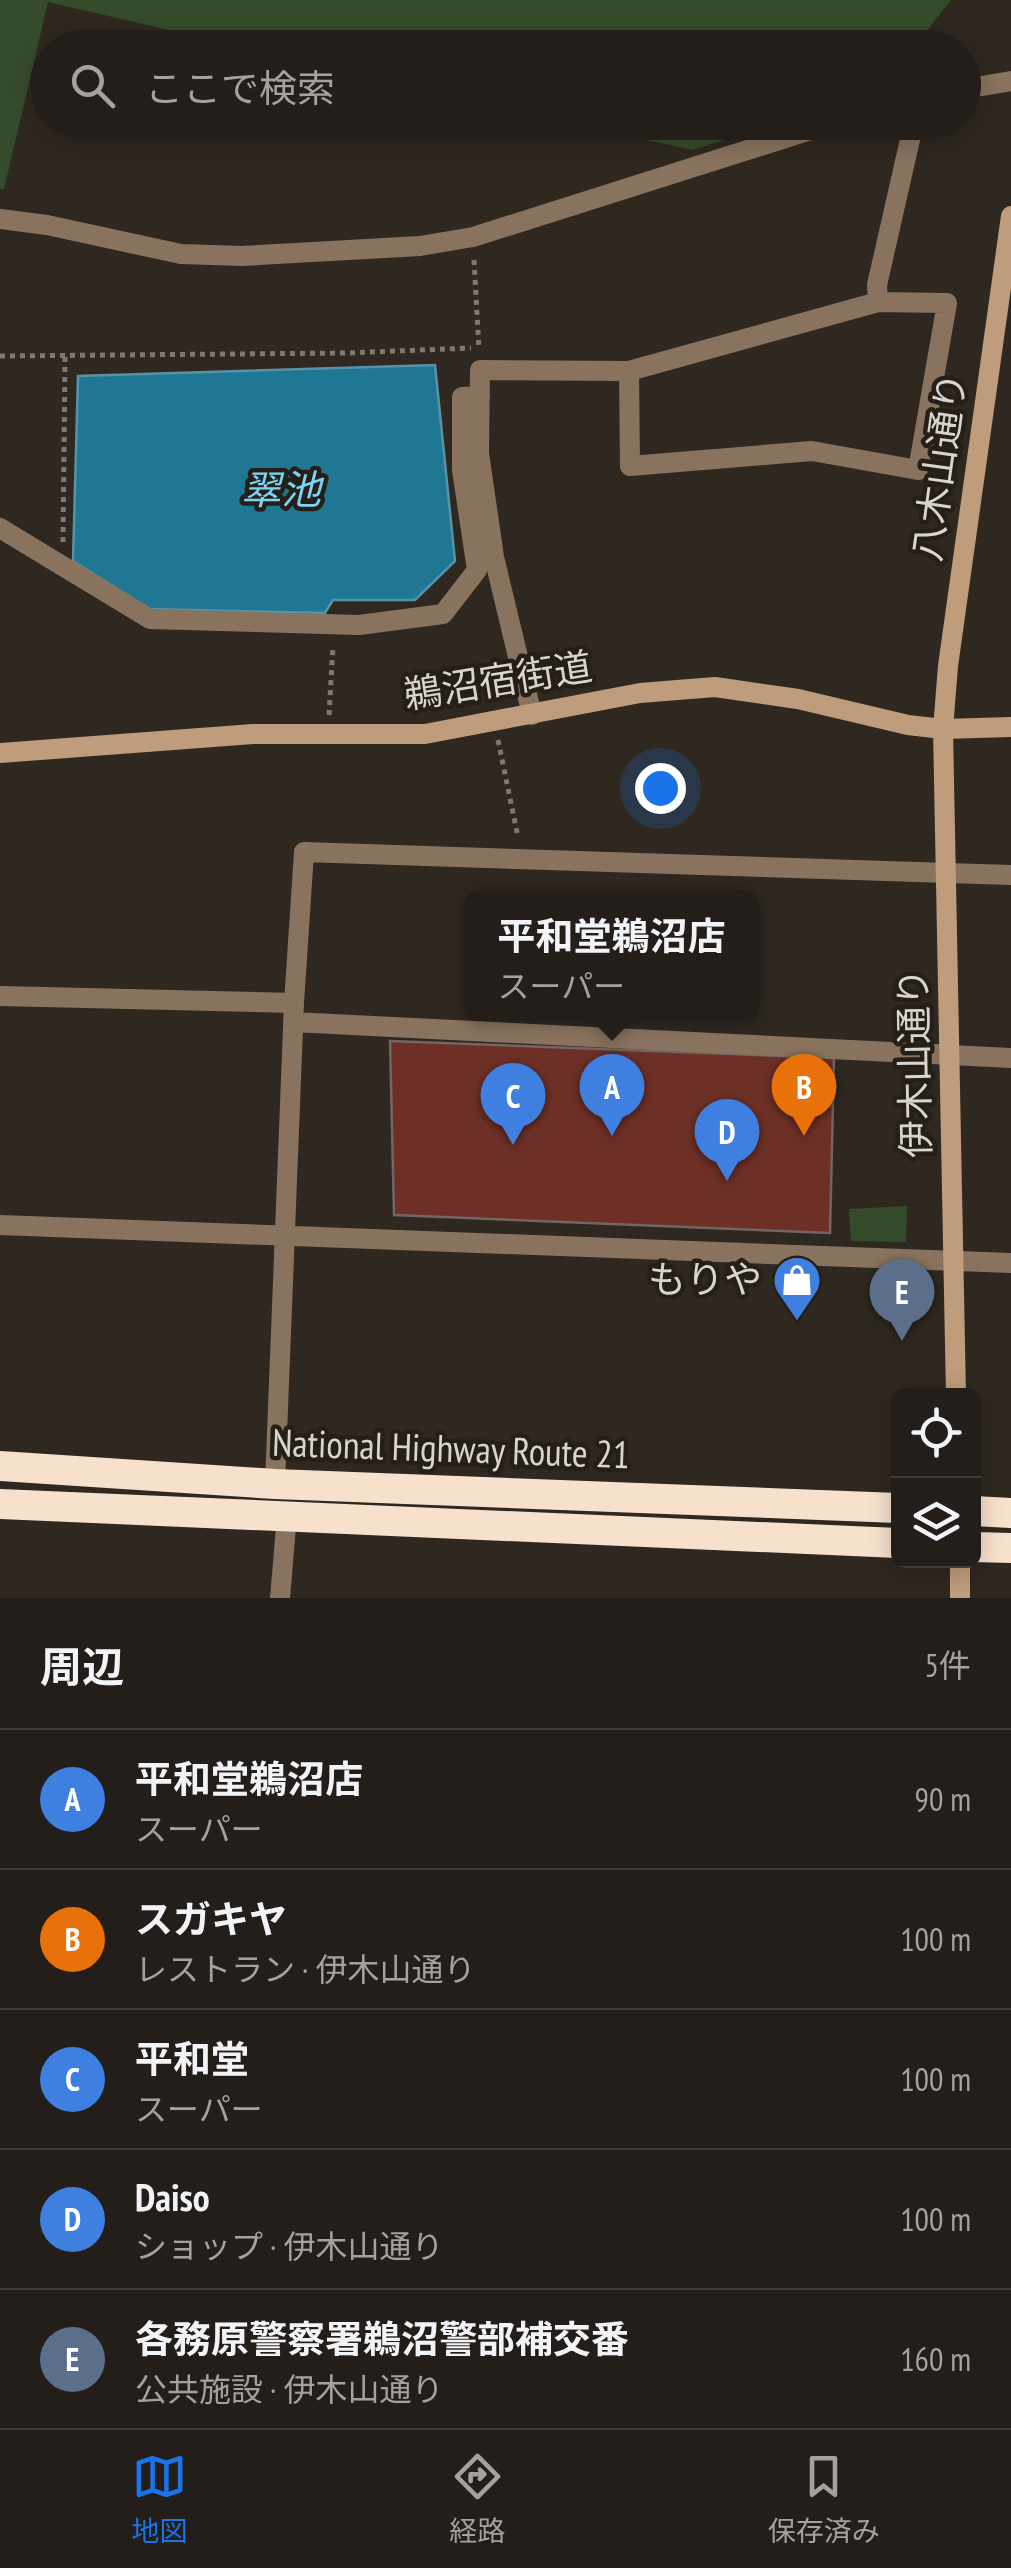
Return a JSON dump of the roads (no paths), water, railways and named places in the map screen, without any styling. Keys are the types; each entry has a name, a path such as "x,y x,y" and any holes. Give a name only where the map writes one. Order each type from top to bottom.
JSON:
{"highway":[{"name":"National Highway Route 21","path":"0,1466 274,1484 891,1508"},
{"name":"National Highway Route 21","path":"0,1504 891,1543"},
{"path":"981,1512 1011,1513"},
{"path":"981,1546 1011,1548"}],"street":[{"path":"981,86 1011,81"},
{"path":"0,219 47,225 181,254 242,256 420,246 472,237 779,140"},
{"path":"878,302 878,285 910,140"},
{"name":"八木山通り","path":"943,729 948,666 1011,216"},
{"path":"532,715 494,557 478,453 480,370 629,371 878,302 947,303 918,470 812,451 630,466 629,371"},
{"path":"0,528 150,619 359,625 443,614 477,570 462,470 462,398 480,396"},
{"name":"鵜沼宿街道","path":"0,753 254,734 424,734 640,693 715,687 798,699 908,726 1011,727"},
{"name":"伊木山通り","path":"943,729 956,1388"},
{"path":"274,1484 304,852 1011,875"},
{"path":"0,996 1011,1058"},
{"path":"0,1225 1011,1263"},
{"path":"280,1598 287,1515"},
{"path":"960,1568 960,1598"}],"water":[{"name":"翠池","path":"435,365 455,561 415,600 333,600 325,613 149,609 73,561 78,376"}],"place":[{"name":"平和堂鵜沼店","path":"612,1136"},
{"name":"スガキヤ","path":"804,1136"},
{"name":"平和堂","path":"513,1145"},
{"name":"Daiso","path":"727,1181"},
{"name":"もりや","path":"797,1322"},
{"name":"各務原警察署鵜沼警部補交番","path":"902,1341"}]}
